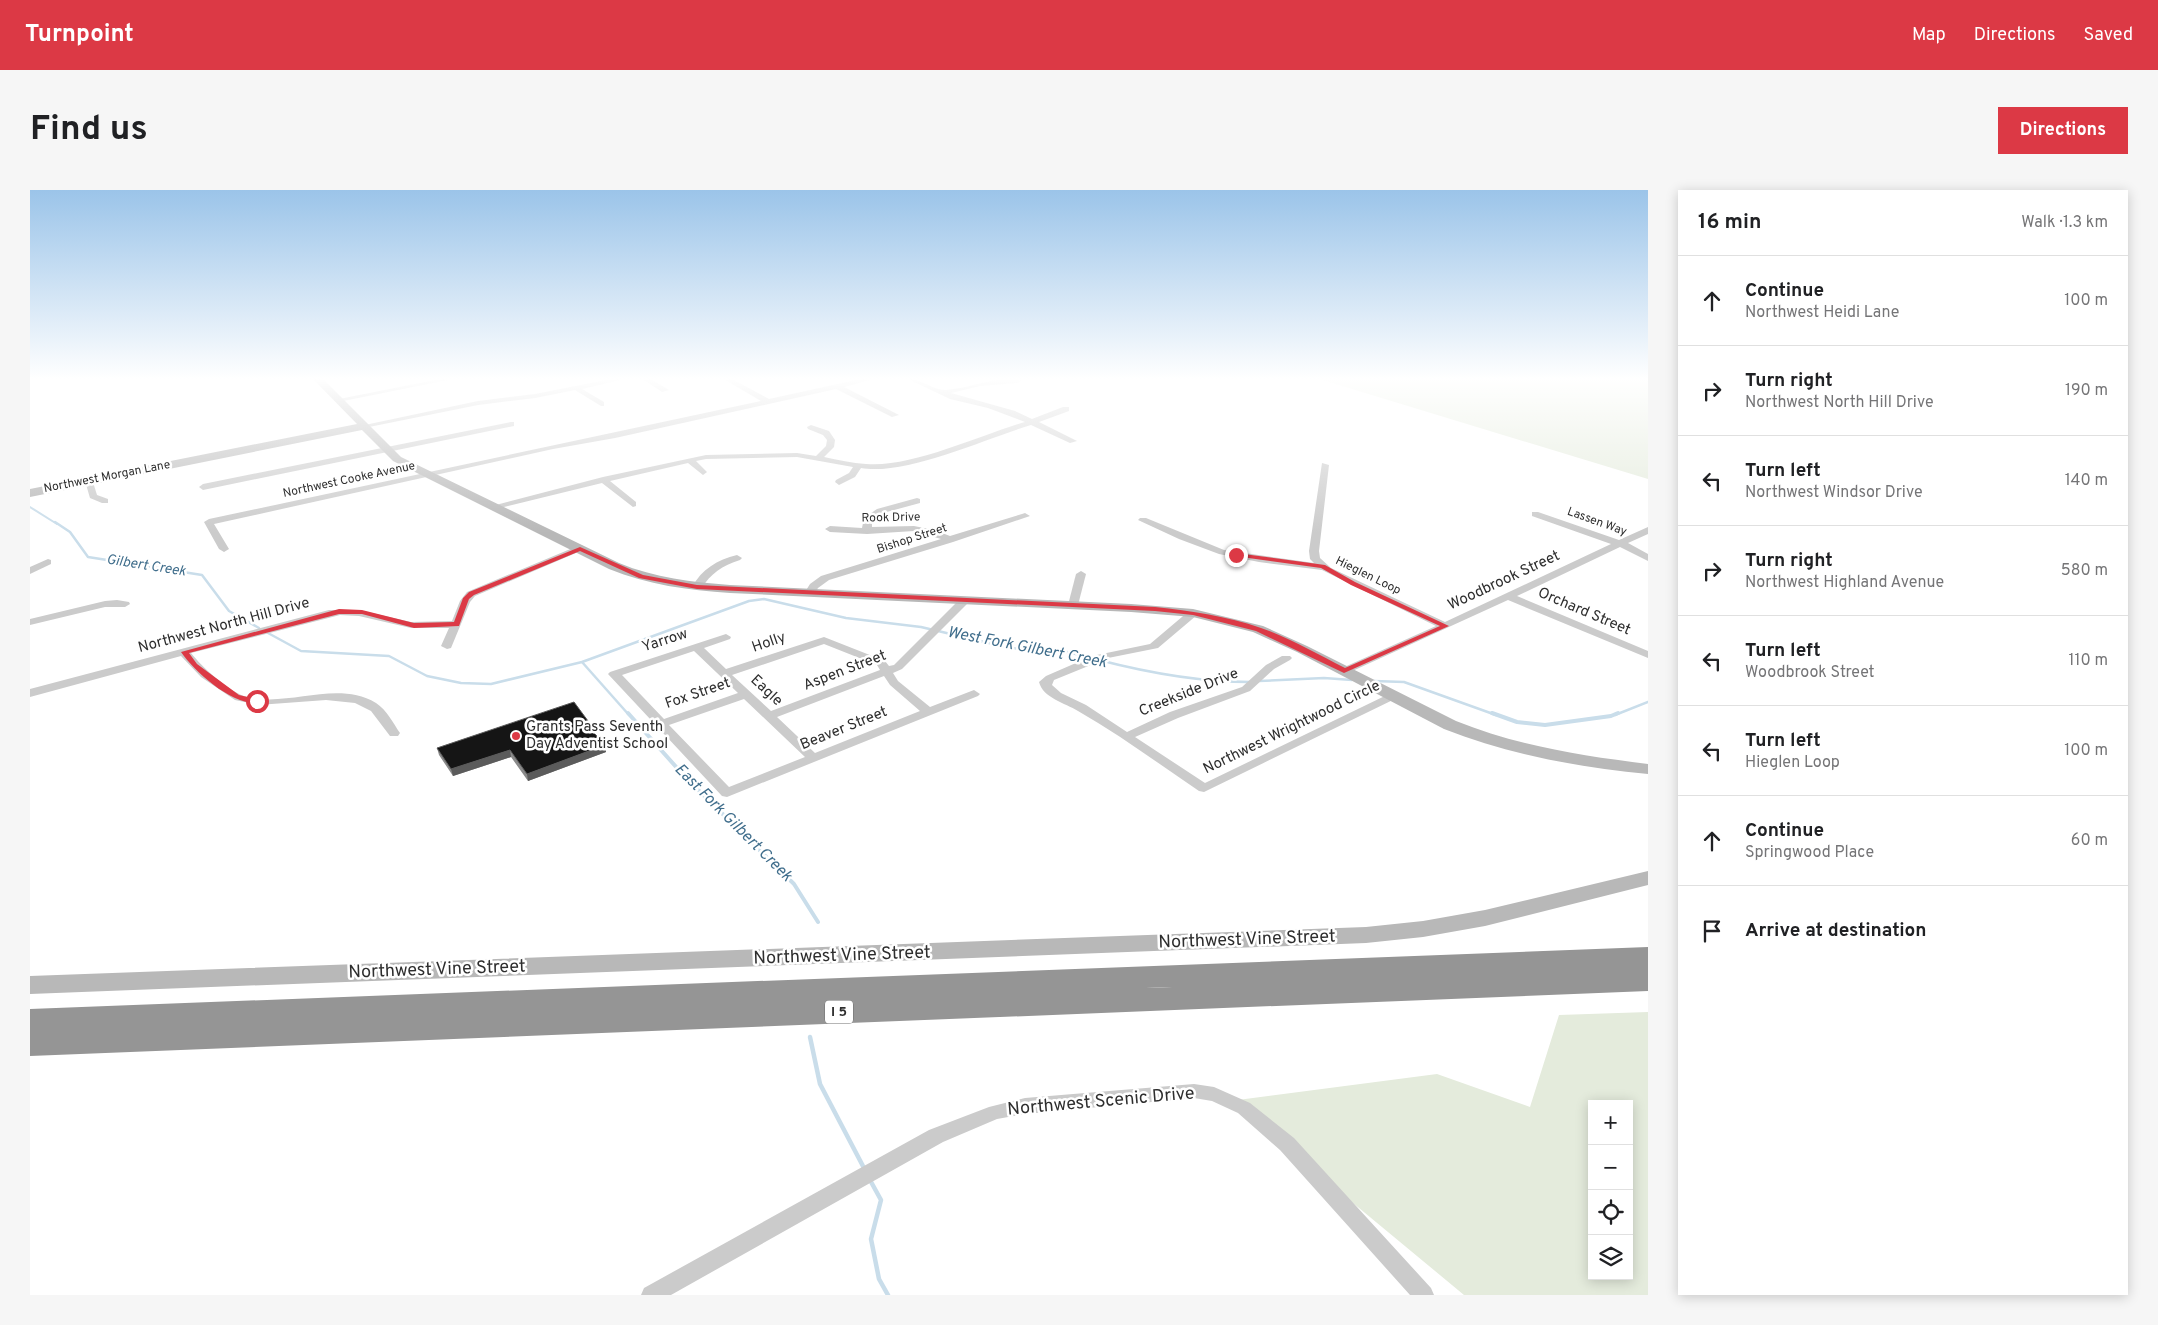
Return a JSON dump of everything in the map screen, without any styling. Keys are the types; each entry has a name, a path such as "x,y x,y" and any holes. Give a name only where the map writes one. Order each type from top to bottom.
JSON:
{"highway":[{"name":"I 5","path":"30,1021 1648,958"},
{"name":"I 5","path":"30,1044 1648,980"}],"main road":[{"name":"Northwest Morgan Lane","path":"30,493 346,430"},
{"path":"367,430 386,449 404,463 642,576 697,587 1155,609 1193,613 1265,632 1464,731 1513,748 1578,761 1648,768"},
{"name":"Northwest Vine Street","path":"30,985 1366,935 1423,929 1485,918 1648,878"}],"street":[{"path":"203,487 484,430"},
{"name":"Northwest Cooke Avenue","path":"224,549 209,522 640,430"},
{"path":"817,430 826,433 831,440 830,447 819,458"},
{"path":"496,506 690,460 751,455 797,455 858,466 888,466 960,447 1007,430"},
{"path":"1048,430 1072,441"},
{"path":"690,460 703,472"},
{"name":"Hieglen Loop","path":"1325,465 1314,551 1316,559 1322,567 1353,584 1445,626"},
{"path":"839,482 852,475 858,466"},
{"path":"603,480 634,504"},
{"path":"88,481 94,496 105,501"},
{"path":"867,531 867,520 875,513 917,501"},
{"name":"Lassen Way","path":"1535,514 1638,551 1648,558"},
{"name":"Bishop Street","path":"810,592 814,586 825,578 1026,516"},
{"path":"1143,520 1185,539 1221,551 1251,558 1322,567"},
{"name":"Rook Drive","path":"830,529 867,531 918,528 933,532 950,540"},
{"name":"Woodbrook Street","path":"1344,671 1445,626 1648,530"},
{"path":"447,646 466,598 471,594 580,548"},
{"path":"697,587 705,572 737,558"},
{"path":"30,570 48,562"},
{"path":"1073,605 1082,574"},
{"name":"Orchard Street","path":"1508,596 1648,655"},
{"name":"Aspen Street","path":"769,716 898,667 965,600"},
{"path":"30,622 105,604 124,604"},
{"name":"Northwest North Hill Drive","path":"30,693 339,612 362,612 414,626 456,624"},
{"name":"Northwest Wrightwood Circle","path":"1193,613 1154,646 1107,655 1059,673 1045,682 1046,686 1204,788 1395,696"},
{"name":"Yarrow","path":"662,724 614,674 726,638"},
{"name":"Holly","path":"724,674 824,640 877,660 882,663 888,672"},
{"name":"Eagle","path":"696,647 814,758"},
{"path":"184,652 194,665 236,697 257,701 326,698 354,700 372,706 381,714 394,733"},
{"name":"Creekside Drive","path":"1126,736 1158,721 1246,689 1270,667 1286,658"},
{"path":"888,672 894,683 928,712"},
{"name":"Fox Street","path":"662,724 746,694"},
{"name":"Beaver Street","path":"662,724 726,793 974,694"},
{"name":"Northwest Scenic Drive","path":"651,1295 936,1136 995,1112 1025,1106 1194,1091 1214,1094 1244,1108 1288,1144 1424,1295"}],"green space":[{"path":"1486,430 1648,430 1648,479"},
{"path":"1648,1012 1648,1295 1464,1295 1230,1101 1437,1074 1530,1107 1559,1015"}],"building":[{"path":"574,702 588,721 584,722 605,745 527,774 510,750 451,769 437,748"}],"waterway":[{"name":"Gilbert Creek","path":"30,507 57,524"},
{"name":"Gilbert Creek","path":"55,522 70,532 88,557 202,575 229,611 259,628"},
{"name":"West Fork Gilbert Creek","path":"582,662 749,601 764,599 846,618 921,627 1010,648 1067,652 1093,658"},
{"name":"Gilbert Creek","path":"268,633 301,651 389,656 427,676 461,683 491,684 582,662"},
{"name":"West Fork Gilbert Creek","path":"1099,660 1174,676 1250,682"},
{"name":"East Fork Gilbert Creek","path":"582,662 629,715"},
{"name":"West Fork Gilbert Creek","path":"1259,681 1324,678 1352,680"},
{"name":"West Fork Gilbert Creek","path":"1374,681 1404,682 1496,715"},
{"name":"West Fork Gilbert Creek","path":"1615,715 1648,702"},
{"name":"East Fork Gilbert Creek","path":"628,713 686,778 794,884 818,922"},
{"name":"West Fork Gilbert Creek","path":"1492,713 1517,722 1545,725 1611,716 1618,713"},
{"name":"East Fork Gilbert Creek","path":"810,1037 820,1084 865,1170"},
{"name":"East Fork Gilbert Creek","path":"870,1180 881,1200 871,1239 879,1279 888,1295"}],"place":[{"name":"Grants Pass Seventh Day Adventist School","path":"516,736"}],"route":[{"path":"257,701 236,697 194,665 184,652 329,613 362,612 414,626 456,624 466,598 471,594 493,583 580,548 626,571 660,581 697,587 1155,609 1193,613 1258,629 1287,641 1344,671 1445,626 1353,584 1322,567 1236,555"}]}
